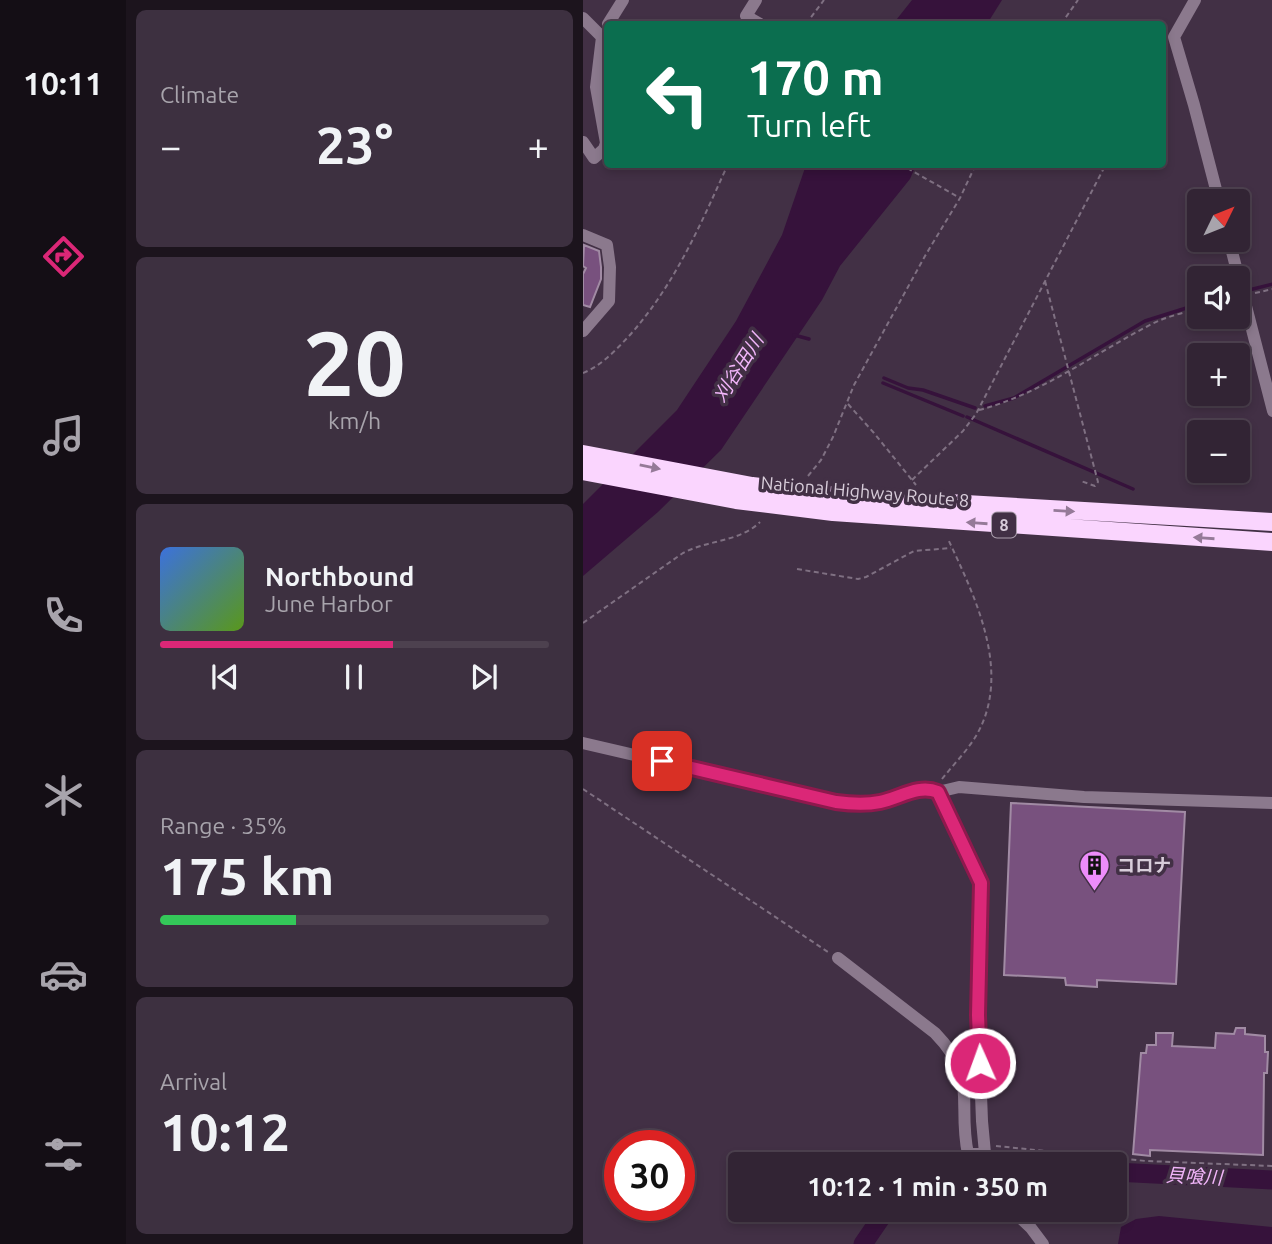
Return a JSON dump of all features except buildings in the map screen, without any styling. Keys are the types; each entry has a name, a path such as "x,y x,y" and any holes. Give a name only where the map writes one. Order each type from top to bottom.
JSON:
{"highway":[{"name":"National Highway Route 8","path":"583,454 752,486 902,501 1272,522"},
{"name":"National Highway Route 8","path":"583,471 787,508 868,516 1272,542"}],"street":[{"path":"611,21 623,0"},
{"path":"755,21 746,16 756,0"},
{"path":"1195,0 1174,37 1216,189"},
{"path":"583,18 604,28"},
{"path":"604,41 596,87 604,133"},
{"path":"583,142 594,158 604,149"},
{"path":"583,235 607,245 610,267 609,301 583,331"},
{"path":"1232,252 1272,411"},
{"path":"583,743 836,802 858,805 882,802 930,788 938,792 981,883 978,1015 985,1152"},
{"path":"938,792 959,787 1084,797 1272,803"},
{"path":"838,958 947,1045 957,1060 963,1079 968,1152"},
{"path":"1024,1222 1043,1244"}],"path":[{"path":"808,21 824,0"},
{"path":"1063,21 1078,0"},
{"path":"583,373 593,369 620,346 657,303 685,257 726,168"},
{"path":"907,168 960,198"},
{"path":"808,476 821,460 854,385 960,198 974,168"},
{"path":"912,480 967,426 977,412 1104,168"},
{"path":"1045,280 1098,482 1095,486 1081,481"},
{"path":"977,412 1017,399 1149,325 1187,313"},
{"path":"847,404 852,406 917,487"},
{"path":"583,623 689,550 742,534 760,522"},
{"path":"938,792 941,780 976,736 985,715 991,672 984,626 977,603 948,539"},
{"path":"797,569 866,578 914,551 952,548"},
{"path":"583,789 838,958"},
{"path":"1127,1160 1272,1166"}],"water":[{"path":"912,0 1002,0 989,21 895,21"},
{"name":"刈谷田川","path":"805,168 915,168 910,179 840,266 822,300 721,450 658,512 583,576 583,504 677,410 736,321 782,235"},
{"path":"1159,1216 1272,1227 1272,1244 1118,1244 1121,1227 1136,1219"}],"waterway":[{"path":"1250,290 1273,284"},
{"path":"985,406 1014,398 1145,321 1187,308"},
{"path":"794,335 809,339"},
{"path":"884,378 975,408"},
{"path":"883,383 963,416"},
{"path":"967,417 1133,489"},
{"name":"貝喰川","path":"1127,1173 1273,1180"},
{"name":"貝喰川","path":"863,1244 878,1222"}],"place":[{"name":"コロナ","path":"1094,893"}],"route":[{"path":"662,761 858,805 882,802 908,792 930,788 938,792 981,883 978,1015 980,1063"}]}
